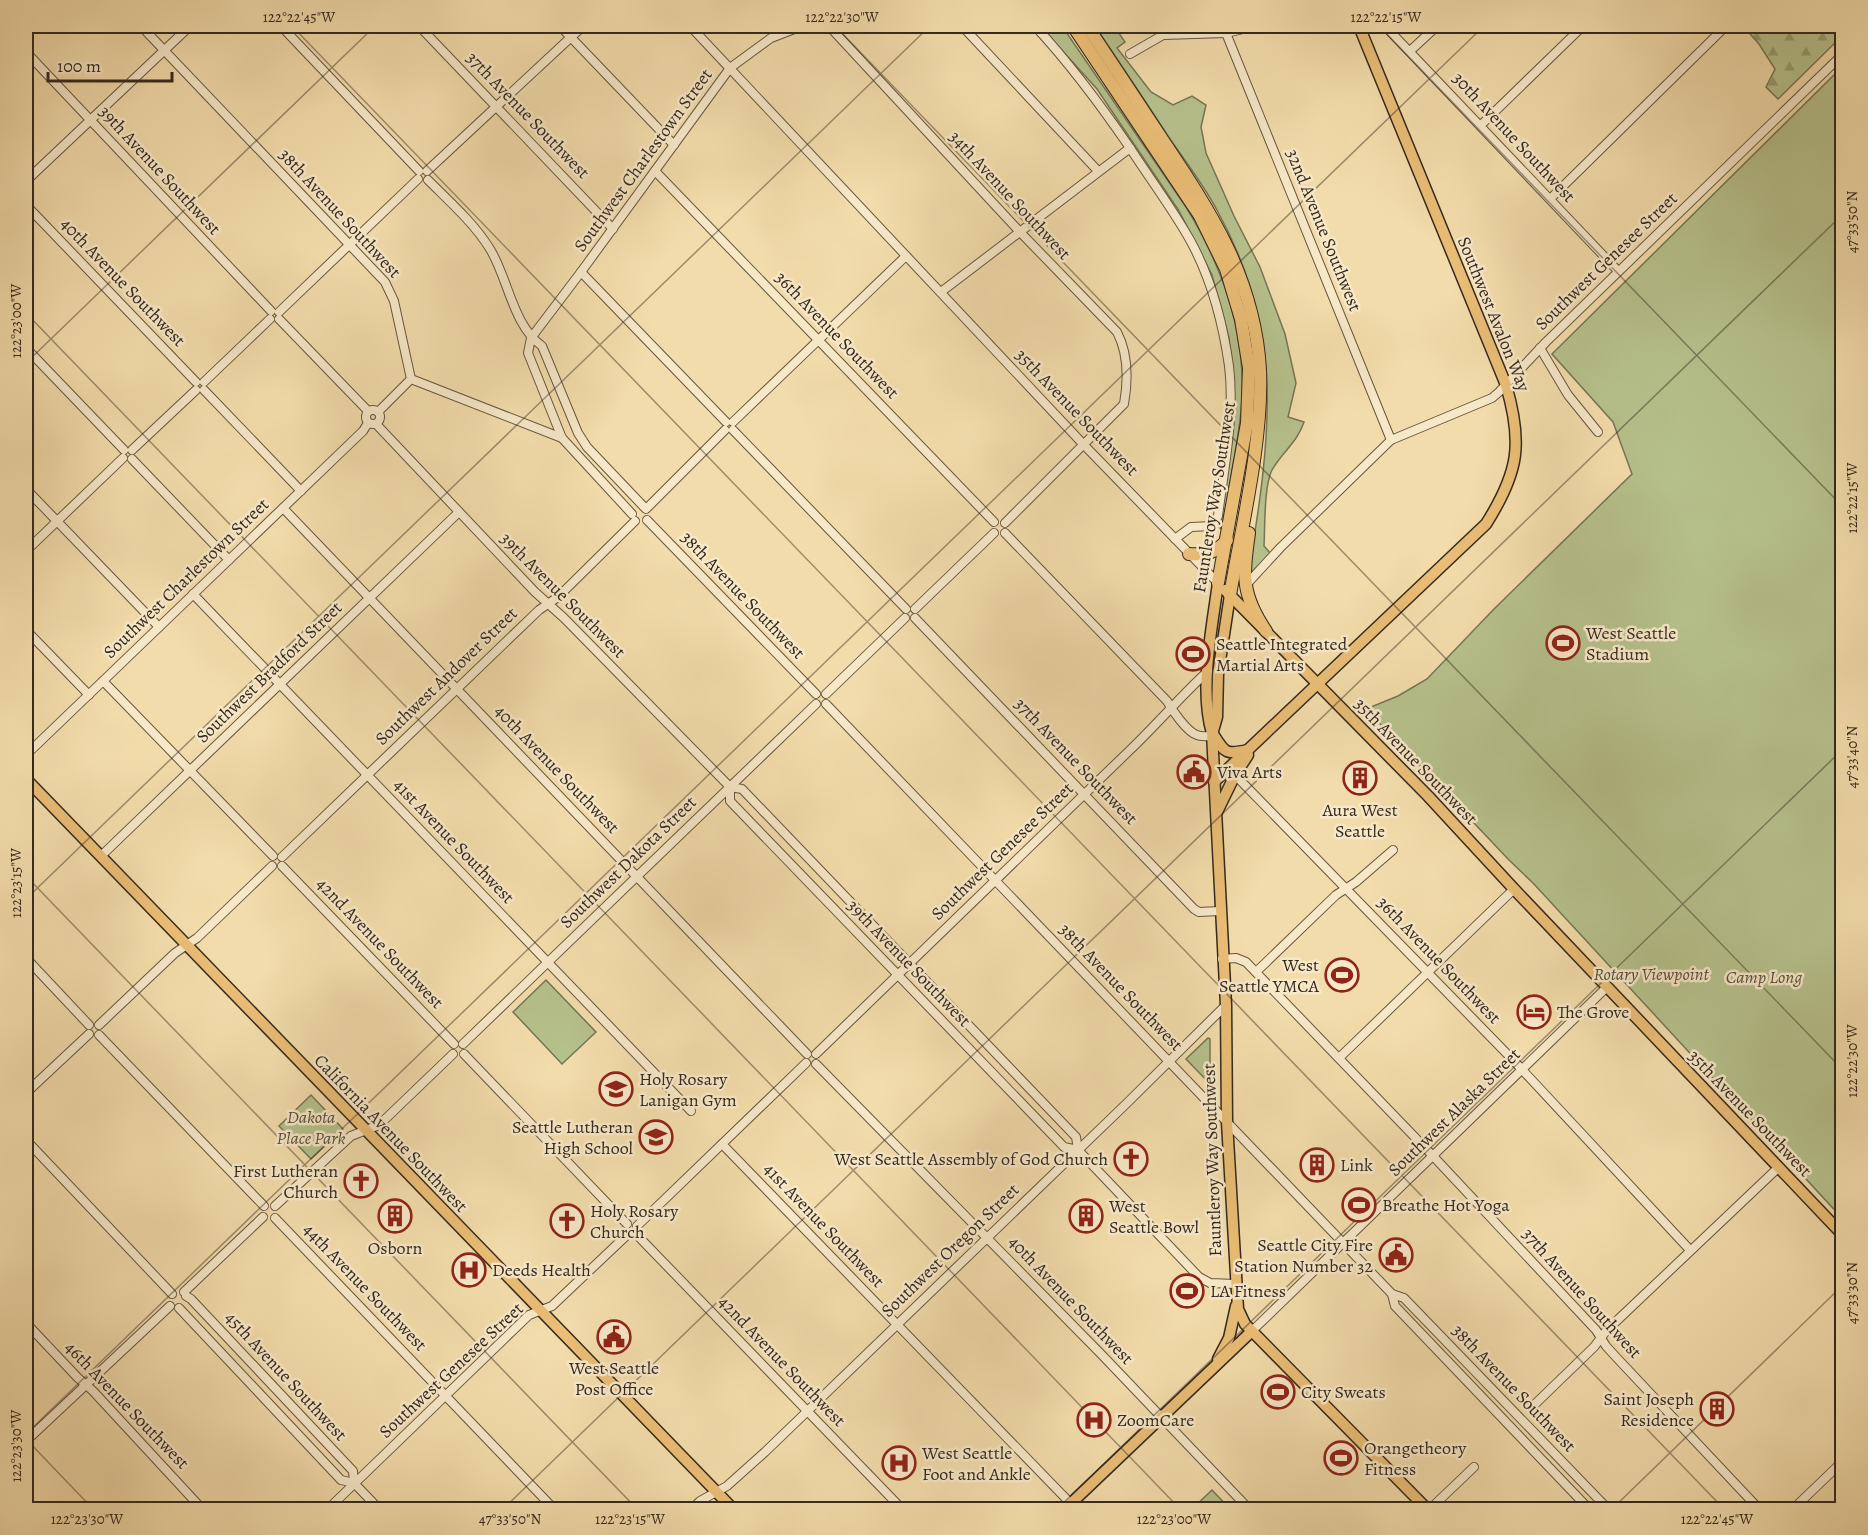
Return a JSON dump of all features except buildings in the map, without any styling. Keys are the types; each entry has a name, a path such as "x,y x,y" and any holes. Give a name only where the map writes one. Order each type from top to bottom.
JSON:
{"highway":[{"name":"Fauntleroy Way Southwest","path":"1073,26 1200,216 1222,261 1235,296 1246,343 1249,385 1247,423 1218,583"},
{"name":"Fauntleroy Way Southwest","path":"1087,26 1212,214 1231,252 1244,288 1260,368 1256,444 1230,595"},
{"path":"1248,489 1250,523 1245,558 1245,586 1252,610 1266,631"},
{"path":"1189,554 1209,554 1219,549 1227,540"}],"main road":[{"name":"Southwest Avalon Way","path":"1215,815 1234,769 1252,746 1486,524 1506,489 1512,472 1517,428 1506,385 1359,26"},
{"name":"35th Avenue Southwest","path":"1218,583 1428,796 1842,1234"},
{"name":"Fauntleroy Way Southwest","path":"1218,583 1208,670 1208,717 1212,734 1226,1005 1227,1122 1236,1302 1240,1315 1252,1330 1428,1509"},
{"name":"Fauntleroy Way Southwest","path":"1212,734 1217,717 1218,674 1230,595"},
{"path":"1212,734 1226,752 1231,754 1252,746"},
{"name":"Southwest Avalon Way","path":"1214,782 1234,769"},
{"name":"California Avenue Southwest","path":"26,779 734,1509"},
{"path":"1207,1376 1229,1338 1236,1302"},
{"name":"Southwest Alaska Street","path":"1071,1507 1252,1330"}],"street":[{"name":"38th Avenue Southwest","path":"141,26 385,282 390,291 411,379"},
{"path":"26,181 190,26"},
{"path":"281,26 482,238 491,251 531,338 542,346 578,433 587,447 645,508 648,513 646,520 641,523 634,518 562,438 528,353 531,338"},
{"name":"37th Avenue Southwest","path":"419,26 613,229"},
{"path":"560,26 674,145"},
{"path":"26,551 349,244 583,26"},
{"name":"35th Avenue Southwest","path":"690,26 1084,445 1218,583"},
{"name":"Southwest Charlestown Street","path":"531,338 582,272 730,68 771,38 802,26"},
{"name":"34th Avenue Southwest","path":"829,26 1117,332 1125,354 1125,404 1084,445"},
{"path":"963,26 1098,171"},
{"name":"Fauntleroy Way Southwest","path":"1035,26 1074,68 1169,206 1190,240 1204,270 1220,321 1229,368 1230,410 1218,516 1212,526 1191,527 1175,539"},
{"path":"1130,54 1163,35 1226,33 1256,26"},
{"name":"30th Avenue Southwest","path":"1385,26 1618,271"},
{"path":"1410,51 1437,26"},
{"path":"1481,125 1583,26"},
{"path":"1550,199 1726,26"},
{"name":"32nd Avenue Southwest","path":"1226,33 1391,440"},
{"name":"39th Avenue Southwest","path":"26,52 368,411"},
{"name":"Southwest Genesee Street","path":"1245,586 1281,547 1391,440 1492,398 1618,271 1842,55"},
{"path":"941,292 1130,148"},
{"name":"36th Avenue Southwest","path":"655,171 994,522"},
{"name":"40th Avenue Southwest","path":"26,205 301,491"},
{"path":"634,518 636,508 645,508 906,256"},
{"name":"37th Avenue Southwest","path":"582,272 1194,909 1199,912 1220,911"},
{"path":"26,348 229,560"},
{"path":"1540,348 1568,395 1598,432"},
{"path":"378,412 411,379 562,438"},
{"path":"368,411 378,412 380,418 372,423 365,418 368,411"},
{"name":"Southwest Charlestown Street","path":"26,755 372,423"},
{"name":"39th Avenue Southwest","path":"372,423 535,592 730,787 742,789 1076,1137 1078,1150"},
{"path":"1005,523 1084,445"},
{"path":"26,489 159,627"},
{"name":"40th Avenue Southwest","path":"283,508 810,1057 819,1059 816,1064 1250,1509"},
{"name":"Southwest Bradford Street","path":"101,856 459,512"},
{"name":"Southwest Andover Street","path":"279,860 457,688 548,604 634,518"},
{"name":"38th Avenue Southwest","path":"646,520 816,694"},
{"path":"994,533 992,527 994,522 1000,520 1005,523 1007,530 1005,533"},
{"path":"826,694 994,533"},
{"path":"994,533 1000,535 1005,533"},
{"path":"1005,533 1167,701 1171,710 1195,735 1212,734"},
{"name":"41st Avenue Southwest","path":"193,594 691,1111"},
{"path":"26,630 88,695"},
{"name":"Southwest Genesee Street","path":"637,1230 810,1057 1171,710 1176,701 1208,670"},
{"name":"42nd Avenue Southwest","path":"103,681 279,860 457,1047"},
{"path":"821,692 826,694 828,699 821,704 814,699 816,694 821,692"},
{"name":"38th Avenue Southwest","path":"821,704 996,879 1169,1062 1344,1241 1392,1294 1395,1306 1590,1509"},
{"name":"Southwest Dakota Street","path":"275,1206 351,1136 379,1125 457,1047 730,787 821,704"},
{"name":"36th Avenue Southwest","path":"1234,769 1522,1070 1690,1250"},
{"name":"39th Avenue Southwest","path":"730,787 730,801 1064,1147 1078,1150 1199,1277 1210,1283 1235,1284"},
{"path":"1256,972 1336,895 1347,889 1393,850"},
{"path":"26,1093 92,1028 175,953 197,938 272,866 277,868 279,860"},
{"path":"1339,1058 1514,889"},
{"path":"26,958 92,1028 94,1037 99,1035 264,1206"},
{"name":"37th Avenue Southwest","path":"1222,959 1240,959 1256,972 1433,1156 1596,1330 1611,1351 1760,1509"},
{"name":"Southwest Alaska Street","path":"1252,1330 1607,987"},
{"name":"Southwest Oregon Street","path":"691,1509 700,1501 727,1486 1226,1005"},
{"path":"457,1047 466,1049 464,1054 627,1224"},
{"path":"26,1140 172,1294 185,1294 263,1217"},
{"name":"41st Avenue Southwest","path":"723,1144 1071,1507"},
{"path":"1533,1406 1690,1250 1779,1167"},
{"path":"263,1217 270,1220 275,1218 278,1212 272,1204 264,1206"},
{"path":"263,1217 264,1206"},
{"name":"44th Avenue Southwest","path":"275,1218 555,1509"},
{"path":"633,1223 637,1230 632,1237 627,1235 625,1230 627,1224 633,1223"},
{"name":"42nd Avenue Southwest","path":"637,1230 903,1509"},
{"name":"Southwest Genesee Street","path":"327,1509 529,1315 552,1306 627,1235"},
{"path":"172,1294 169,1301 174,1307"},
{"path":"26,1441 86,1384 174,1307 185,1302 185,1294"},
{"name":"45th Avenue Southwest","path":"185,1294 353,1471 354,1483"},
{"name":"38th Avenue Southwest","path":"1392,1294 1404,1298 1610,1509"},
{"name":"45th Avenue Southwest","path":"174,1307 341,1480 354,1483 380,1509"},
{"name":"46th Avenue Southwest","path":"26,1323 203,1509"},
{"path":"1792,1509 1842,1462"},
{"path":"1428,1509 1474,1467"},
{"path":"26,1503 32,1509"}],"green space":[{"path":"1040,26 1062,26 1186,207 1220,274 1235,322 1242,372 1239,425 1221,529 1219,527 1232,441 1234,398 1229,338 1212,275 1179,211 1097,89"},
{"path":"1095,26 1114,26 1125,42 1117,48 1151,92 1173,105 1192,96 1206,105 1201,127 1206,153 1260,267 1285,334 1296,383 1288,417 1304,422 1269,477 1264,546 1271,554 1248,576 1262,481 1267,410 1266,363 1253,296 1238,253 1213,202"},
{"path":"1743,26 1842,26 1842,36 1778,99 1766,87 1775,69 1759,44"},
{"path":"1842,67 1842,1218 1533,883 1366,709 1398,696 1427,679 1494,609 1632,474 1613,422 1552,354"},
{"path":"546,980 596,1032 562,1064 513,1012"},
{"path":"1208,1038 1210,1039 1210,1084 1186,1059"},
{"name":"Dakota Place Park","path":"311,1095 343,1129 311,1159 279,1126"},
{"path":"1212,1490 1230,1509 1192,1509"}],"waterway":[{"path":"1778,26 1783,29 1813,26"}],"place":[{"name":"West Seattle Stadium","path":"1563,643"},
{"name":"Seattle Integrated Martial Arts","path":"1193,654"},
{"name":"Viva Arts","path":"1194,772"},
{"name":"Aura West Seattle","path":"1360,778"},
{"name":"West Seattle YMCA","path":"1342,975"},
{"name":"The Grove","path":"1534,1012"},
{"name":"Holy Rosary Lanigan Gym","path":"616,1089"},
{"name":"Seattle Lutheran High School","path":"656,1137"},
{"name":"West Seattle Assembly of God Church","path":"1131,1159"},
{"name":"Link","path":"1317,1165"},
{"name":"First Lutheran Church","path":"361,1181"},
{"name":"Breathe Hot Yoga","path":"1359,1205"},
{"name":"Osborn","path":"395,1216"},
{"name":"West Seattle Bowl","path":"1086,1216"},
{"name":"Holy Rosary Church","path":"567,1221"},
{"name":"Seattle City Fire Station Number 32","path":"1396,1255"},
{"name":"Deeds Health","path":"469,1270"},
{"name":"LA Fitness","path":"1187,1291"},
{"name":"West Seattle Post Office","path":"614,1337"},
{"name":"City Sweats","path":"1278,1392"},
{"name":"Saint Joseph Residence","path":"1717,1409"},
{"name":"ZoomCare","path":"1094,1420"},
{"name":"Orangetheory Fitness","path":"1341,1458"},
{"name":"West Seattle Foot and Ankle","path":"899,1463"}],"park label":[{"name":"Rotary Viewpoint","path":"1651,974"},
{"name":"Camp Long","path":"1764,977"}]}
